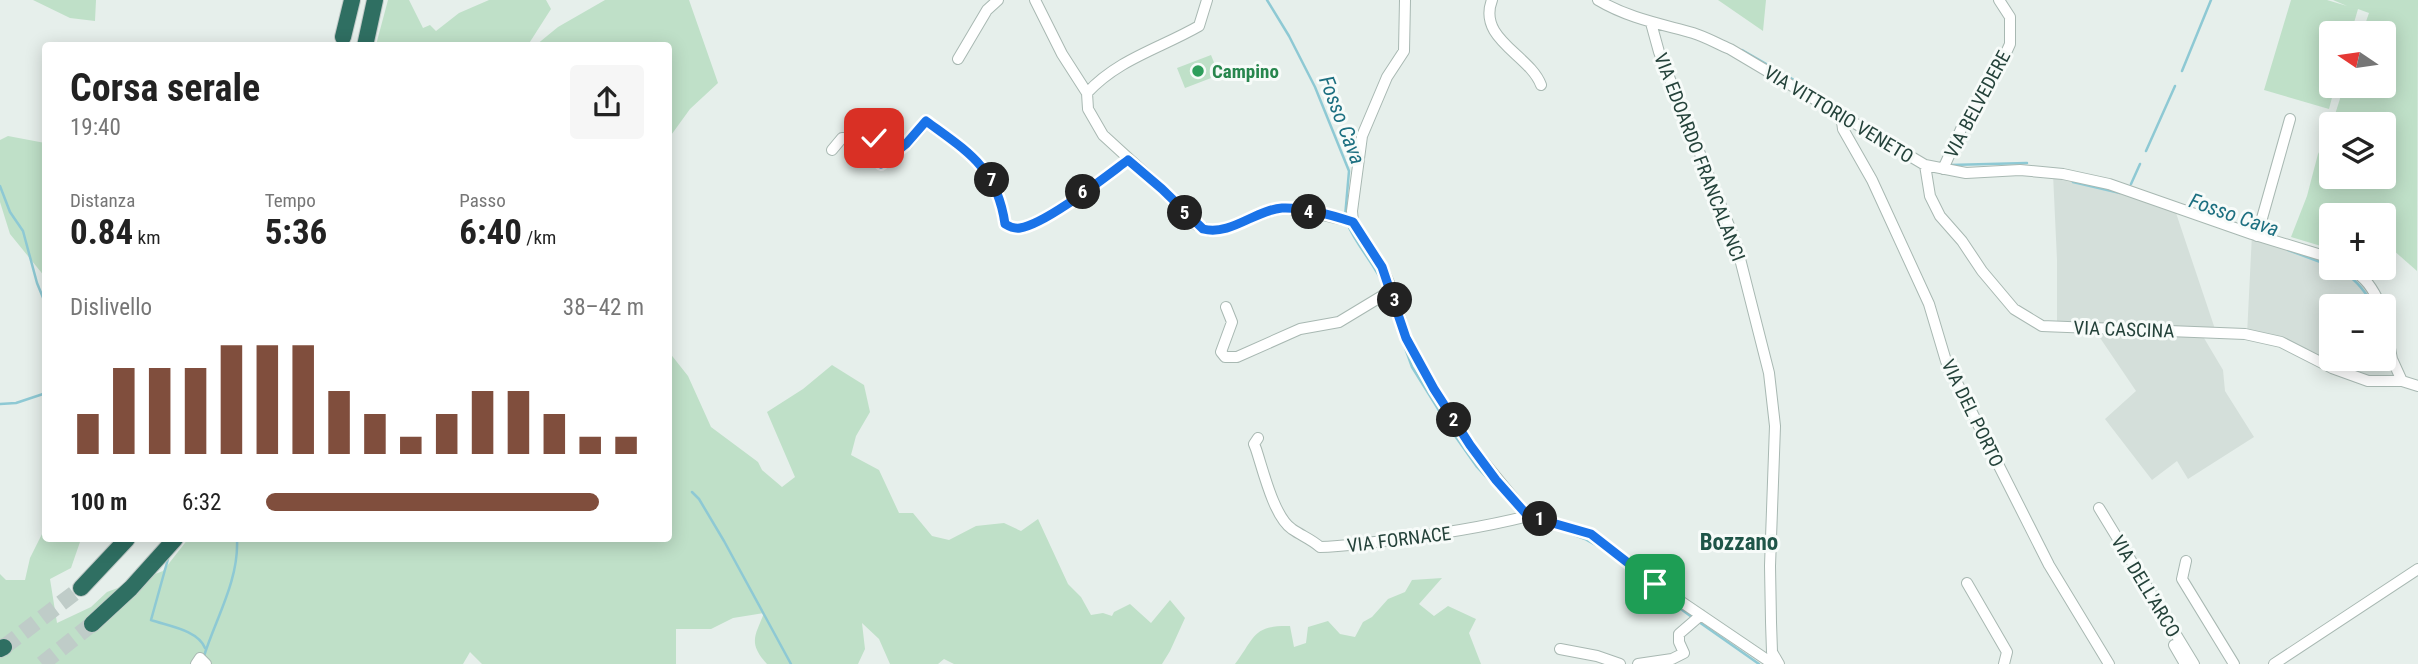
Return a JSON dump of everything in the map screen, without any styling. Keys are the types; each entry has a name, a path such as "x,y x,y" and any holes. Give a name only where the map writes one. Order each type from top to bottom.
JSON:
{"highway":[{"path":"342,37 352,0"},
{"path":"366,42 375,0"},
{"path":"81,588 124,542"},
{"path":"98,618 131,588 172,542"}],"street":[{"path":"958,59 987,10 998,0"},
{"path":"1035,0 1062,54 1087,93 1088,109 1103,135 1203,229 1210,231 1228,228 1264,212 1282,208 1348,220 1382,267 1406,338 1434,389 1470,445 1525,517 1591,534 1697,619 1773,664"},
{"path":"1087,93 1098,80 1136,56 1199,26 1207,0"},
{"path":"1348,220 1352,211 1362,136 1387,77 1404,51 1405,0"},
{"path":"1492,0 1488,14 1491,24 1503,43 1538,77 1541,85"},
{"name":"VIA VITTORIO VENETO","path":"1598,0 1611,8 1651,23 1696,34 1730,49 1925,164 1966,173 2020,170 2063,174 2109,184 2257,236 2319,254"},
{"name":"VIA BELVEDERE","path":"1943,169 1968,116 2000,66 2010,44 2010,17 1999,0"},
{"name":"VIA EDOARDO FRANCALANCI","path":"1651,23 1664,65 1736,243 1769,373 1775,426 1770,566 1772,652 1779,664"},
{"name":"VIA DEL PORTO","path":"1841,114 1843,130 1872,180 1929,303 1948,365 2049,565 2109,664"},
{"path":"2257,236 2290,119"},
{"path":"832,150 842,138 874,138 880,145 877,159 881,164 906,144 926,121 962,148 990,176 1001,201 1005,224 1019,229 1041,220 1128,160"},
{"name":"VIA CASCINA","path":"1925,164 1930,196 1940,216 2014,309 2042,326 2245,334 2281,342 2332,368 2368,381 2402,381"},
{"path":"2365,280 2375,294"},
{"path":"1226,307 1231,322 1220,352 1225,357 1237,357 1300,329 1339,322 1389,292"},
{"path":"2396,368 2402,381 2418,386"},
{"name":"VIA FORNACE","path":"1258,438 1254,444 1279,511 1291,529 1309,537 1320,547 1345,547 1423,537 1525,517"},
{"name":"VIA DELL'ARCO","path":"2099,508 2194,664"},
{"path":"2186,561 2182,579 2234,664"},
{"path":"2274,664 2418,569"},
{"path":"1967,583 2007,652 2004,664"},
{"path":"2157,615 2185,664"},
{"path":"1638,664 1672,659 1684,653 1679,634 1697,619"},
{"path":"1560,649 1597,656 1620,664"}],"shaded area":[{"path":"2053,174 2174,207 2216,332 2201,333 2223,370 2225,391 2254,437 2188,479 2177,461 2152,480 2105,419 2136,391 2094,329 2057,327"},
{"path":"2252,234 2319,254 2319,280 2359,280 2371,294 2319,294 2319,359 2281,342 2247,335"},
{"path":"2396,359 2402,381 2368,381 2346,371 2396,371"}],"green space":[{"path":"33,0 96,0 95,21 70,18"},
{"path":"388,0 409,0 423,28 430,25 436,31 459,13 489,0 546,0 551,9 530,42 377,42"},
{"path":"605,0 689,0 718,83 690,109 672,134 672,42 540,42 558,27"},
{"path":"1718,0 1766,0 1763,31"},
{"path":"2291,0 2327,0 2347,6 2333,0 2418,0 2417,271 2396,253 2396,203 2319,203 2319,245 2291,237 2307,196 2319,152 2319,189 2396,189 2396,112 2336,112 2340,98 2396,98 2396,21 2366,21 2369,13 2358,9 2354,21 2319,21 2319,98 2332,98 2329,109 2264,90"},
{"name":"Campino","path":"1211,55 1219,75 1185,88 1177,68"},
{"path":"8,136 42,142 42,273 10,234 0,202 0,140"},
{"path":"672,356 688,376 711,427 758,462 762,470 782,487 795,477 767,412 803,389 832,365 864,385 870,412 856,436 851,455 879,470 899,513 913,513 932,536 949,540 976,526 1004,523 1021,531 1038,519 1068,584 1081,597 1091,615 1103,613 1112,616 1114,612 1130,604 1151,623 1170,600 1185,618 1162,664 954,664 944,659 938,664 890,664 879,639 862,623 865,649 858,664 767,664 755,644 756,633 764,613 733,618 711,629 676,629 676,664 482,664 470,652 463,664 0,664 0,574 6,580 25,580 30,558 42,534 42,542 80,542 71,568 50,579 57,623 91,607 107,592 163,571 186,542 672,542"},
{"path":"1442,578 1419,604 1434,616 1448,606 1476,619 1469,633 1481,664 1235,664 1251,640 1268,628 1290,626 1294,647 1306,643 1308,627 1328,621 1340,634 1355,637 1363,622 1372,617 1388,599 1405,592 1412,580"}],"waterway":[{"name":"Fosso Cava","path":"1267,0 1315,87 1349,171 1345,217"},
{"path":"2182,71 2211,0"},
{"path":"1742,50 1806,87"},
{"path":"2146,151 2175,86"},
{"path":"1950,165 2027,163"},
{"path":"2131,184 2140,164"},
{"path":"2073,182 2120,193"},
{"path":"0,186 10,212 23,231 42,295"},
{"name":"Fosso Cava","path":"1347,223 1386,290"},
{"name":"Fosso Cava","path":"2288,250 2319,262"},
{"name":"Fosso Cava","path":"2353,280 2366,294"},
{"name":"Fosso Cava","path":"1388,296 1393,313"},
{"name":"Fosso Cava","path":"1403,342 1412,367 1453,433 1477,467 1514,507"},
{"path":"0,404 16,403 42,394"},
{"path":"692,492 724,541 791,664"},
{"name":"Fosso Cava","path":"1566,532 1601,548"},
{"path":"204,656 231,584 237,542"},
{"path":"168,559 151,620 189,633 205,648"},
{"name":"Fosso Cava","path":"1665,597 1693,618"},
{"name":"Fosso Cava","path":"1699,622 1759,664"}],"tunnel":[{"path":"4,647 81,588"},
{"path":"42,664 92,624"}],"place":[{"name":"Campino","path":"1198,71"}],"district":[{"name":"Bozzano","path":"1739,542"}],"route":[{"path":"874,138 880,145 877,159 881,164 886,163 926,121 962,148 990,176 1001,201 1005,224 1011,228 1019,229 1041,220 1128,160 1162,189 1197,225 1210,231 1228,228 1264,212 1282,208 1353,222 1382,267 1392,290 1406,338 1434,389 1496,480 1528,516 1591,534 1655,584"}]}
